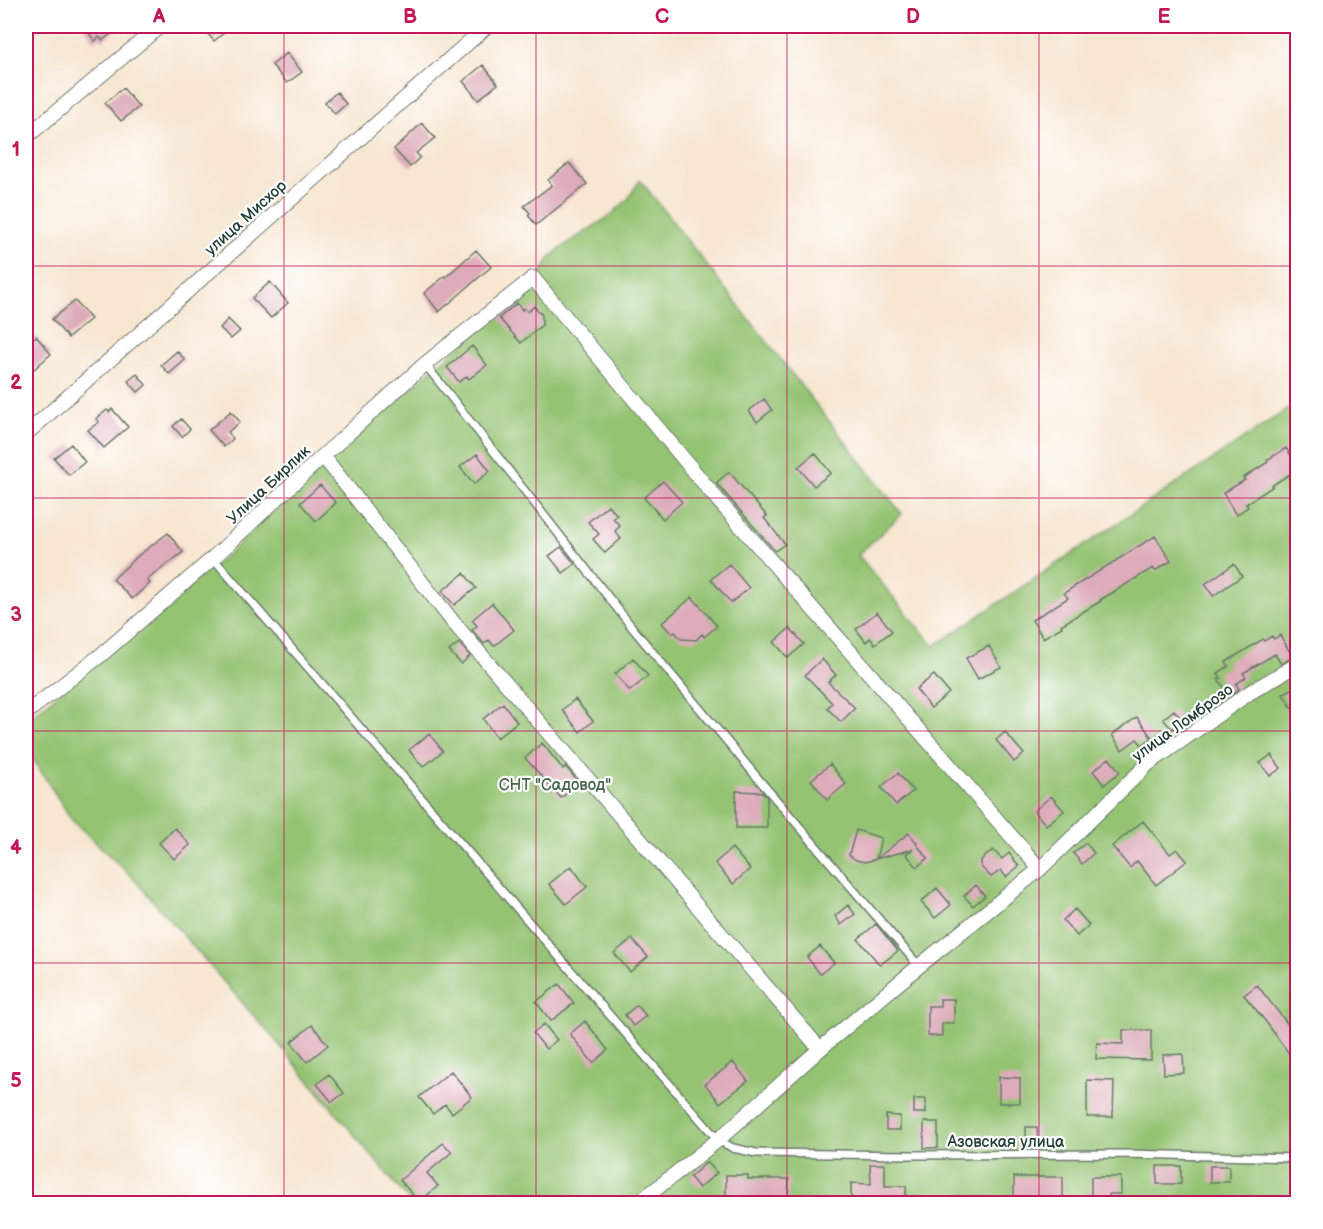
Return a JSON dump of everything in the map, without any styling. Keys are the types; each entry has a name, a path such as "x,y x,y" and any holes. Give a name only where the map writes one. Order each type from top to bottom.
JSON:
{"street":[{"path":"26,137 160,26"},
{"name":"улица Мисхор","path":"26,434 487,26"},
{"name":"Улица Бирлик","path":"26,713 101,654 213,558 425,364 532,278 717,498 1040,869"},
{"path":"323,456 453,622 820,1049"},
{"name":"улица Ломброзо","path":"637,1203 718,1140 820,1049 1040,869 1148,764 1249,693 1298,664"}],"lane":[{"path":"425,364 635,631 919,966"},
{"path":"213,558 718,1140"},
{"name":"Азовская улица","path":"718,1140 733,1148 756,1153 1125,1154 1298,1158"}],"green space":[{"name":"СНТ \"Садовод\"","path":"640,180 902,514 858,555 934,646 1297,403 1297,1203 411,1203 282,1048 133,878 72,820 26,748 26,720 222,559 437,365 531,291 551,256 610,216 628,199"}],"building":[{"path":"83,26 121,26 103,40 99,37 95,41"},
{"path":"201,26 232,26 214,41"},
{"path":"287,53 302,72 287,83 272,65"},
{"path":"483,65 498,84 478,100 463,81"},
{"path":"123,88 139,107 121,121 105,103"},
{"path":"337,92 346,104 335,114 325,102"},
{"path":"422,123 435,138 416,153 420,157 410,167 394,149"},
{"path":"569,163 587,184 536,225 524,206 552,185 548,180"},
{"path":"476,250 491,267 439,312 424,293"},
{"path":"270,282 288,303 271,318 252,298"},
{"path":"75,301 91,319 68,338 52,319"},
{"path":"517,303 522,310 524,308 528,312 534,306 542,315 542,325 521,343 499,318"},
{"path":"228,319 240,331 231,339 220,328"},
{"path":"36,336 51,354 26,376 26,344"},
{"path":"472,346 487,365 469,379 467,376 459,382 447,367"},
{"path":"177,351 185,360 169,374 161,365"},
{"path":"137,374 146,385 138,392 128,381"},
{"path":"764,399 772,410 757,422 749,411"},
{"path":"112,409 128,427 104,448 88,430 99,422 96,419 107,410 109,412"},
{"path":"231,411 240,422 228,432 233,439 224,447 209,430"},
{"path":"181,419 190,429 182,437 173,426"},
{"path":"71,444 85,462 69,475 54,458"},
{"path":"1286,448 1298,469 1246,504 1248,507 1236,515 1223,493 1245,480 1243,478"},
{"path":"815,453 831,473 814,486 798,467"},
{"path":"477,454 490,471 474,484 460,467"},
{"path":"729,472 767,516 764,518 785,544 775,551 716,483"},
{"path":"663,481 682,502 663,519 644,498"},
{"path":"320,485 336,503 316,521 300,503"},
{"path":"608,505 617,515 613,518 620,526 615,531 621,539 605,553 593,539 599,534 588,522"},
{"path":"168,533 183,552 147,580 150,583 132,599 113,579"},
{"path":"1155,536 1171,561 1155,571 1153,568 1043,638 1032,620 1068,598 1064,593"},
{"path":"561,547 575,564 563,573 549,556"},
{"path":"729,564 749,588 731,603 711,579"},
{"path":"1234,564 1242,576 1213,596 1205,584"},
{"path":"464,573 476,588 454,605 442,591"},
{"path":"692,597 717,626 704,637 702,634 696,640 681,639 675,632 672,634 662,623"},
{"path":"492,603 514,630 494,646 489,640 484,644 472,630 477,626 472,620"},
{"path":"877,612 892,631 875,644 870,638 866,642 856,629"},
{"path":"790,628 804,644 788,658 774,642"},
{"path":"1280,635 1293,657 1281,664 1275,654 1243,673 1246,677 1236,684 1239,689 1230,696 1218,679 1221,678 1218,673 1229,666 1226,662 1263,639 1264,641 1272,636 1274,639"},
{"path":"459,643 470,656 461,664 449,651"},
{"path":"989,646 1001,667 978,679 966,658"},
{"path":"633,658 648,676 630,691 615,674"},
{"path":"822,659 836,675 828,682 855,708 841,722 827,708 832,703 805,675"},
{"path":"934,675 949,693 931,708 916,689"},
{"path":"1298,685 1298,717 1283,694"},
{"path":"575,699 593,721 580,732 562,710"},
{"path":"503,703 517,722 497,738 483,719"},
{"path":"1174,710 1182,720 1172,729 1163,719"},
{"path":"1137,717 1152,738 1142,745 1137,739 1122,750 1112,735"},
{"path":"1005,732 1024,754 1014,762 996,740"},
{"path":"429,734 443,751 423,767 409,750"},
{"path":"542,743 563,769 566,767 579,783 561,798 525,758"},
{"path":"1271,755 1281,768 1270,776 1260,763"},
{"path":"1109,758 1120,772 1104,785 1093,771"},
{"path":"830,764 846,784 827,800 811,780"},
{"path":"898,773 913,791 896,805 881,787"},
{"path":"736,791 762,792 767,797 767,828 736,828"},
{"path":"1051,796 1064,811 1046,825 1034,811"},
{"path":"1143,821 1170,854 1177,849 1187,861 1156,885 1137,861 1130,868 1112,846"},
{"path":"175,828 190,845 174,859 159,843"},
{"path":"856,830 881,838 876,859 909,833 928,858 917,867 906,854 913,849 865,862 856,860 849,855"},
{"path":"1086,843 1094,853 1082,864 1073,853"},
{"path":"732,848 750,869 733,884 715,863"},
{"path":"993,850 1002,859 1009,853 1019,866 1006,877 1001,870 991,877 981,867 981,860"},
{"path":"571,866 587,887 566,904 549,884"},
{"path":"976,885 985,896 973,906 964,896"},
{"path":"937,888 951,905 935,918 921,902"},
{"path":"848,905 855,914 841,925 835,916"},
{"path":"1075,909 1089,925 1077,936 1063,920"},
{"path":"876,924 898,951 880,965 858,939"},
{"path":"632,939 648,957 630,972 614,953"},
{"path":"820,946 834,963 820,974 807,957"},
{"path":"559,984 574,1003 551,1021 536,1002"},
{"path":"1257,985 1298,1037 1298,1066 1244,995"},
{"path":"940,999 954,999 954,1023 942,1023 942,1036 928,1036 928,1006 940,1006"},
{"path":"637,1005 646,1016 633,1026 625,1015"},
{"path":"585,1021 608,1050 593,1063 570,1034"},
{"path":"544,1024 557,1040 546,1049 533,1033"},
{"path":"312,1025 328,1045 307,1062 291,1042"},
{"path":"1123,1030 1151,1030 1151,1060 1096,1059 1097,1043 1123,1044"},
{"path":"1183,1054 1184,1073 1164,1074 1163,1055"},
{"path":"733,1062 748,1081 720,1103 705,1084"},
{"path":"451,1071 472,1097 452,1113 445,1104 433,1114 419,1097"},
{"path":"329,1074 344,1093 332,1102 317,1084"},
{"path":"999,1077 1020,1078 1020,1103 999,1103"},
{"path":"1087,1080 1114,1081 1113,1117 1087,1117"},
{"path":"914,1099 926,1099 926,1113 914,1113"},
{"path":"886,1115 900,1116 900,1130 886,1130"},
{"path":"924,1122 938,1122 938,1148 924,1148"},
{"path":"1026,1127 1037,1127 1038,1147 1026,1147"},
{"path":"443,1143 452,1152 427,1173 438,1186 419,1202 400,1180"},
{"path":"707,1162 717,1173 699,1188 690,1177"},
{"path":"870,1164 885,1164 885,1186 906,1186 906,1203 851,1203 851,1183 871,1184"},
{"path":"1157,1166 1181,1166 1181,1184 1157,1184"},
{"path":"1210,1166 1229,1166 1229,1182 1210,1182"},
{"path":"726,1175 748,1175 748,1179 789,1179 788,1199 726,1199"},
{"path":"1014,1177 1063,1177 1063,1203 1014,1203"},
{"path":"1091,1177 1121,1177 1121,1194 1109,1194 1109,1203 1091,1203"}]}
